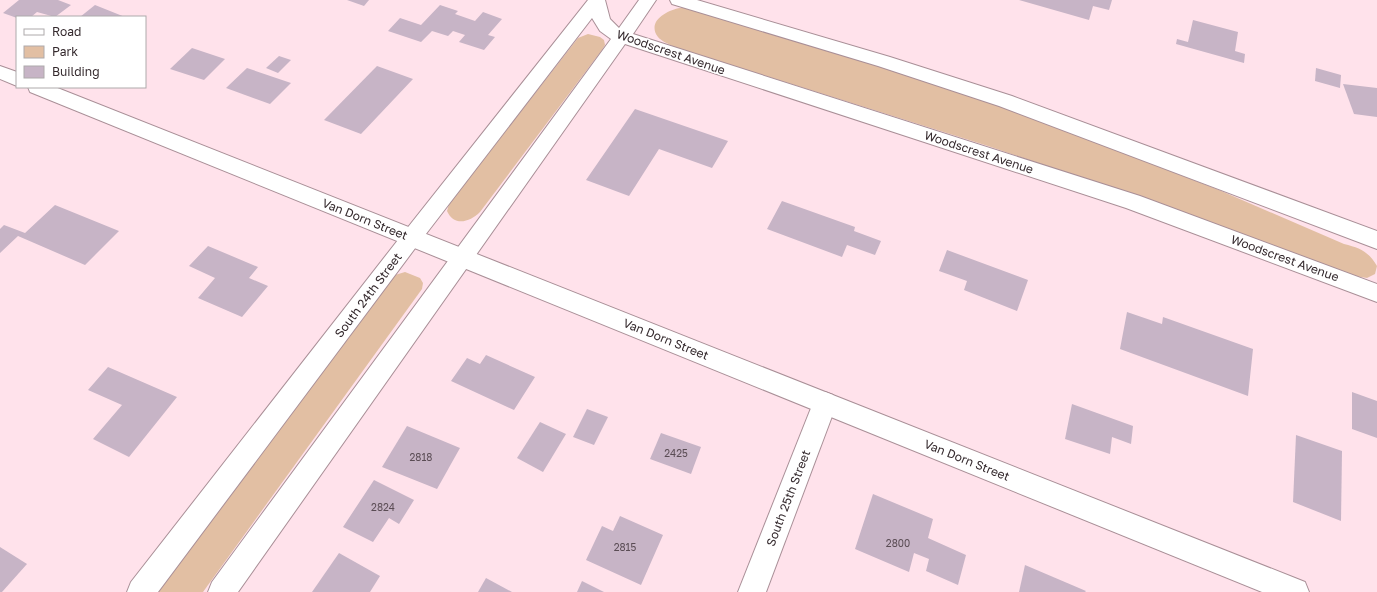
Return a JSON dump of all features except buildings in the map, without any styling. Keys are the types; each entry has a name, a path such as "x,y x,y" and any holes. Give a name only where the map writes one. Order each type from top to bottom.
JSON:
{"street":[{"name":"Woodscrest Avenue","path":"596,0 601,22 610,31 622,38 1133,202 1377,293"},
{"name":"South 24th Street","path":"141,592 412,237 596,0"},
{"path":"222,592 461,257 622,38 648,0"},
{"path":"678,0 952,82 1377,240"},
{"path":"0,72 16,79"},
{"name":"Van Dorn Street","path":"40,88 1295,592"},
{"name":"South 25th Street","path":"752,592 825,403"}],"green space":[{"path":"680,8 691,8 926,78 1016,111 1219,190 1344,244 1355,247 1367,254 1377,266 1375,274 1367,278 1349,275 1155,203 988,146 674,47 658,37 655,31 655,26 660,17 670,11"},
{"path":"588,34 600,37 604,40 605,45 602,50 480,212 467,220 458,221 454,219 447,211 449,204 578,38"},
{"path":"405,272 420,278 423,283 422,289 203,592 153,592 391,280 395,275"}]}
